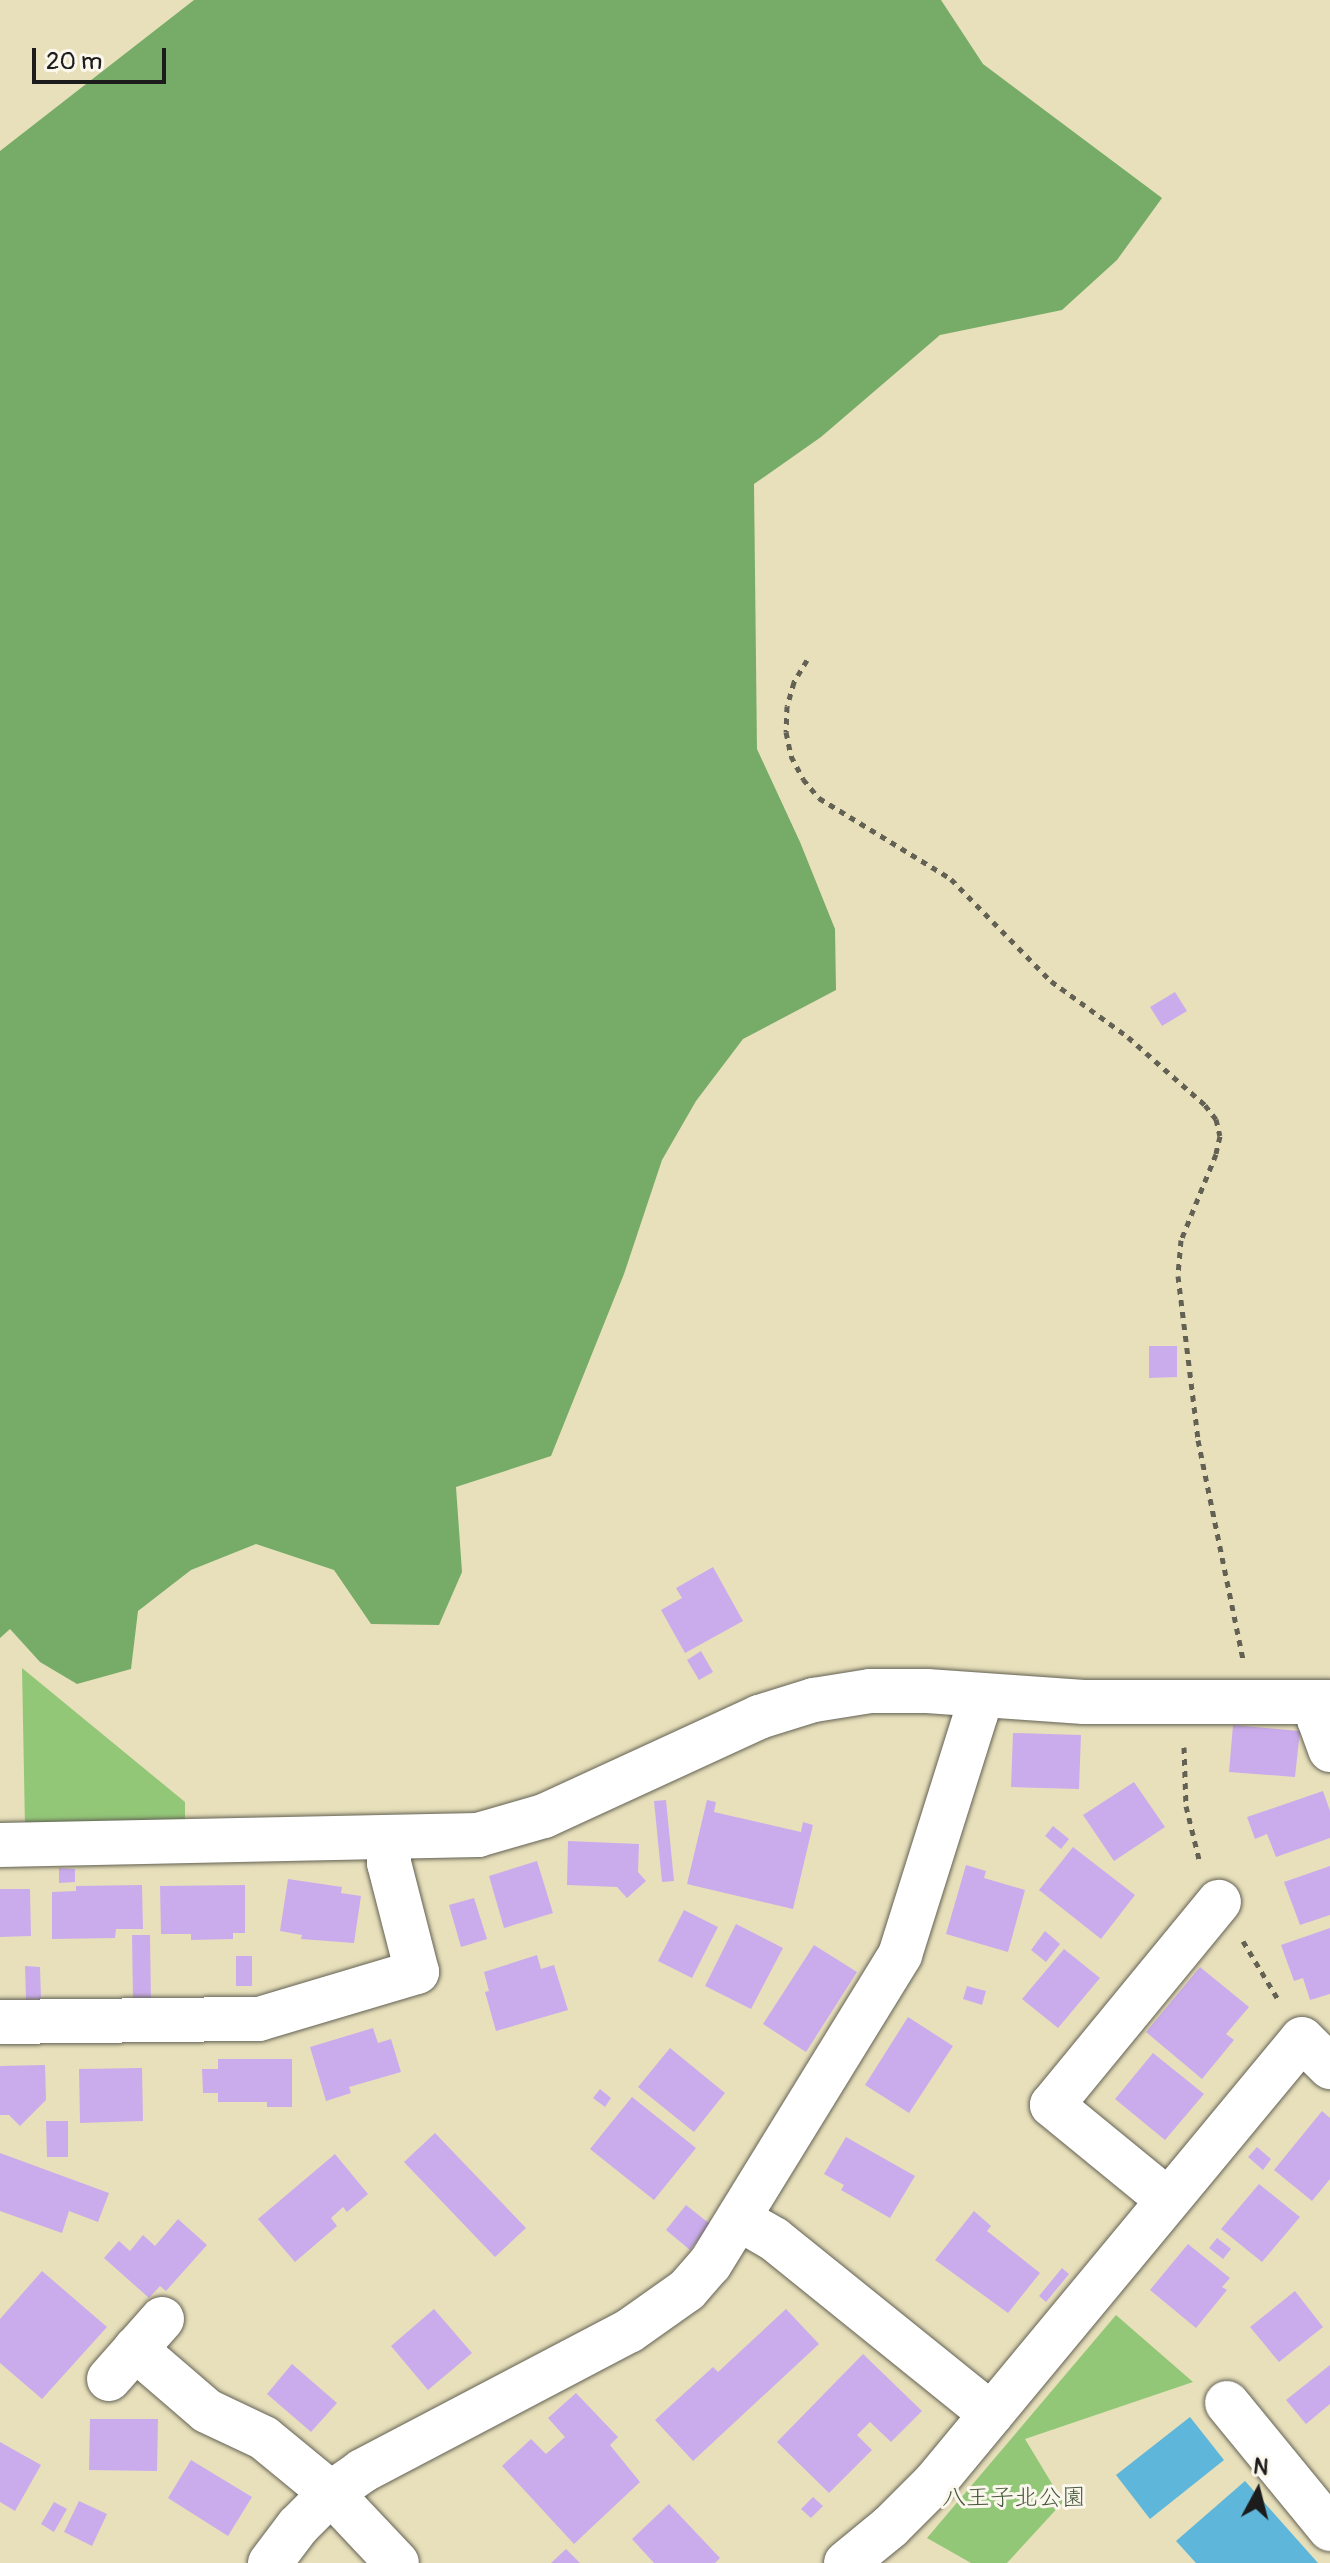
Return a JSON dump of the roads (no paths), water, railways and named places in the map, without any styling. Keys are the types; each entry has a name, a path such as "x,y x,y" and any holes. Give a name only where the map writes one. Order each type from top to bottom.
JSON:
{"street":[{"path":"0,1845 389,1839 466,1836 512,1828 759,1717 814,1700 870,1691 1084,1702 1325,1702 1319,1719 1330,1750"},
{"path":"270,2563 298,2526 331,2493 362,2471 659,2312 710,2264 900,1955 976,1714 978,1695"},
{"path":"0,2022 259,2019 417,1972 389,1863 389,1839"},
{"path":"1168,2200 1052,2105 1219,1902"},
{"path":"846,2563 913,2505 1302,2039 1330,2067"},
{"path":"739,2219 774,2239 991,2414"},
{"path":"135,2349 207,2411 264,2438 331,2493 397,2563"},
{"path":"1227,2403 1330,2529"}],"water":[{"path":"1190,2417 1224,2460 1150,2519 1116,2475"},
{"path":"1245,2481 1318,2563 1196,2563 1176,2541"}],"park label":[{"name":"八王子北公園","path":"1014,2498"}]}
